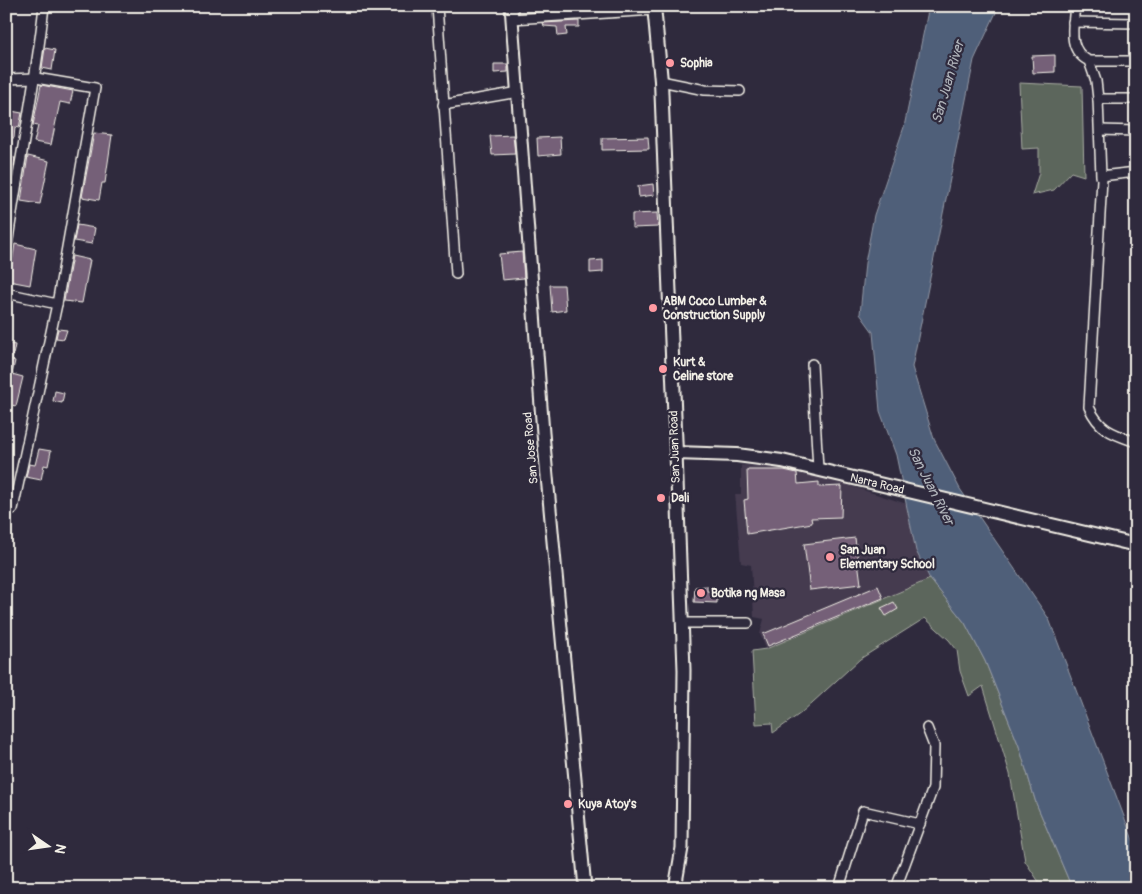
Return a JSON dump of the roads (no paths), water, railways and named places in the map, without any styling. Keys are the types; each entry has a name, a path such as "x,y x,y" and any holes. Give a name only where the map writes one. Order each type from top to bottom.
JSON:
{"main road":[{"name":"San Juan Road","path":"654,8 661,81 676,453"},
{"name":"Narra Road","path":"676,453 758,457 818,469 1136,545"}],"street":[{"path":"6,254 13,201 36,78 44,6"},
{"path":"437,6 456,274"},
{"name":"San Jose Road","path":"511,6 519,92 543,433 585,888"},
{"path":"1075,6 1072,44 1080,56 1089,61 1136,61"},
{"path":"512,19 654,8"},
{"path":"1073,22 1136,23"},
{"path":"1089,61 1096,81 1098,99 1101,176 1136,172"},
{"path":"6,79 36,78 95,88 57,304 13,509 6,507"},
{"path":"661,81 705,90 740,91"},
{"path":"443,106 519,92"},
{"path":"1098,99 1136,99"},
{"path":"1100,130 1136,131"},
{"path":"1102,179 1089,406 1095,421 1112,433 1136,442"},
{"path":"6,293 57,304"},
{"path":"812,364 818,469"},
{"name":"San Juan Road","path":"675,888 682,848 682,623 676,453"},
{"path":"682,623 748,623"},
{"path":"896,888 933,788 934,746 927,728"},
{"path":"839,888 863,811 920,824"}],"water":[{"name":"San Juan River","path":"929,6 999,6 974,60 912,367 934,439 960,489 1049,619 1136,848 1136,888 1072,888 1036,803 1019,746 985,661 965,623 930,579 916,551 896,455 880,411 873,332 860,314 865,263 874,215 904,127"}],"place":[{"name":"Sophia","path":"670,63"},
{"name":"ABM Coco Lumber & Construction Supply","path":"653,308"},
{"name":"Kurt & Celine store","path":"663,369"},
{"name":"Dali","path":"661,498"},
{"name":"San Juan Elementary School","path":"830,557"},
{"name":"Botika ng Masa","path":"701,593"},
{"name":"Kuya Atoy's","path":"568,804"}]}
